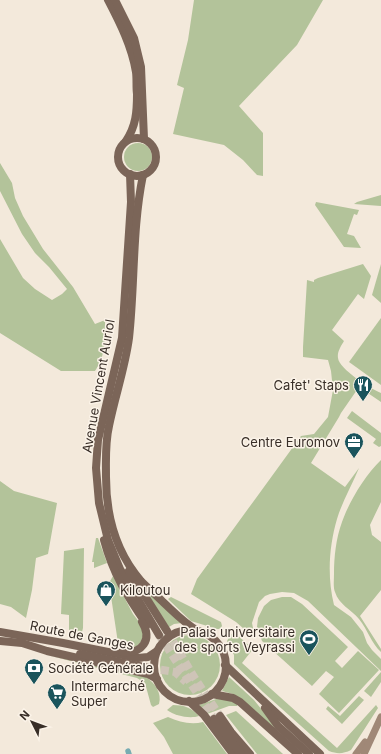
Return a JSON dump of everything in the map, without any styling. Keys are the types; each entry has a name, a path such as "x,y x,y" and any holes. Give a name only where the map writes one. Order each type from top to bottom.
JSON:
{"main road":[{"path":"108,0 125,35 136,72 136,122 132,133 126,141 120,150 118,160 122,168 130,174 136,176 143,175 150,171 156,159 154,148 144,139 138,138 126,141"},
{"path":"115,0 134,38 141,67 144,139"},
{"name":"Avenue Vincent Auriol","path":"130,174 131,202 122,338 98,440 96,468 100,510 108,540 120,569 163,633 129,573 112,528 106,499 105,455 109,426 129,338 137,211 143,175"},
{"path":"100,510 101,532 111,564 116,576 133,604 156,637 158,650"},
{"path":"117,541 128,562 142,581 182,620 198,631 210,636 223,652 225,666 222,681 212,694 201,700 179,700 170,696 156,679 154,666 158,650 163,642 173,634 185,630 198,631"},
{"path":"92,648 131,652 138,650 141,647 146,639 146,629 133,604"},
{"name":"Route de Ganges","path":"0,632 142,658 151,656 158,650"},
{"name":"Route de Ganges","path":"0,641 22,643 47,651 148,674 156,679"},
{"path":"22,643 149,668"},
{"path":"225,666 320,754"},
{"path":"212,694 233,698 240,702 298,754"},
{"path":"255,694 278,726 309,754"},
{"path":"189,701 204,715 233,754"},
{"path":"241,754 217,717 250,754"},
{"path":"364,754 381,717"},
{"path":"356,754 374,731"}],"green space":[{"path":"194,0 323,0 297,45 239,106 263,133 263,176 257,175 243,160 224,145 173,134 184,88 177,85 188,40"},
{"path":"138,143 148,147 152,157 148,167 138,171 128,167 124,157 128,147"},
{"path":"0,163 12,183 15,198 23,216 43,249 73,287 95,324 105,320 105,340 103,353 99,365 95,371 61,371 0,333 0,239 23,278 35,289 52,300 67,289 35,253 22,234 0,191"},
{"path":"381,195 381,206 354,204 357,202"},
{"path":"316,202 359,210 357,215 354,214 347,234 354,236 361,248 344,247 315,205"},
{"path":"363,264 371,276 364,299 358,294 332,330 344,341 338,354 338,358 344,368 356,378 381,393 381,402 359,387 341,413 311,463 345,487 359,468 342,506 334,529 330,562 330,584 334,605 351,617 363,632 367,643 381,659 381,671 308,601 294,593 282,592 265,596 259,602 252,623 254,633 251,635 236,622 191,594 197,579 301,436 314,434 328,417 333,390 328,360 303,357 307,280 314,282 314,280 318,278"},
{"path":"381,264 381,303 372,295"},
{"path":"381,318 381,385 349,362"},
{"path":"352,411 381,433 381,446 379,447 373,443 376,439 347,418"},
{"path":"381,460 381,502 370,525 372,535 381,542 381,590 360,616 381,649 381,652 359,619 339,600 334,588 334,561 338,534 349,506 369,473"},
{"path":"0,481 14,491 57,503 48,554 36,558 32,590 26,618 11,607 0,604"},
{"path":"96,538 98,538 107,563 94,568 94,562 92,562"},
{"path":"84,548 83,628 82,632 78,634 69,632 69,615 61,614 64,551"},
{"path":"133,573 182,623 174,624 169,627"},
{"path":"113,576 133,614 143,627 143,636 141,642 137,646 123,649 118,643 109,583"},
{"path":"171,597 221,622 222,626 220,629 217,629 191,621 168,599"},
{"name":"Palais universitaire des sports Veyrassi","path":"282,597 291,597 302,604 348,647 335,661 342,668 358,651 379,670 339,713 319,694 334,677 326,671 312,686 262,641 257,627 258,618 264,606 271,600"},
{"path":"235,633 253,649 242,663 337,748 376,705 378,708 351,750 340,753 329,751 234,664 234,655 227,641 231,634"},
{"path":"190,635 206,640 211,644 215,649 220,665 215,681 211,686 206,690 190,695 174,690 169,686 165,681 160,665 165,649 169,644 174,640"},
{"path":"47,655 146,677 152,682 159,692 159,704 153,707 151,705 145,683 137,678"},
{"path":"381,672 381,682 371,697 364,691"},
{"path":"229,677 254,700 278,730 305,754 238,697 222,691"},
{"path":"359,696 364,700 342,724 326,709 328,706 340,716"},
{"path":"224,698 238,704 237,706 229,706 207,714 199,705 216,699"},
{"path":"173,705 188,708 199,716 191,717 174,714 167,710"},
{"path":"236,711 283,754 257,754 226,715"},
{"path":"168,717 185,722 203,722 227,754 173,754 164,737 153,723"}],"tunnel":[{"path":"167,631 194,677 220,716"},
{"path":"159,635 214,719"},
{"path":"149,668 175,672 186,682"}],"place":[{"name":"Cafet' Staps","path":"363,402"},
{"name":"Centre Euromov","path":"354,459"},
{"name":"Kiloutou","path":"106,607"},
{"name":"Palais universitaire des sports Veyrassi","path":"309,656"},
{"name":"Société Générale","path":"34,685"},
{"name":"Intermarché Super","path":"57,710"}]}
